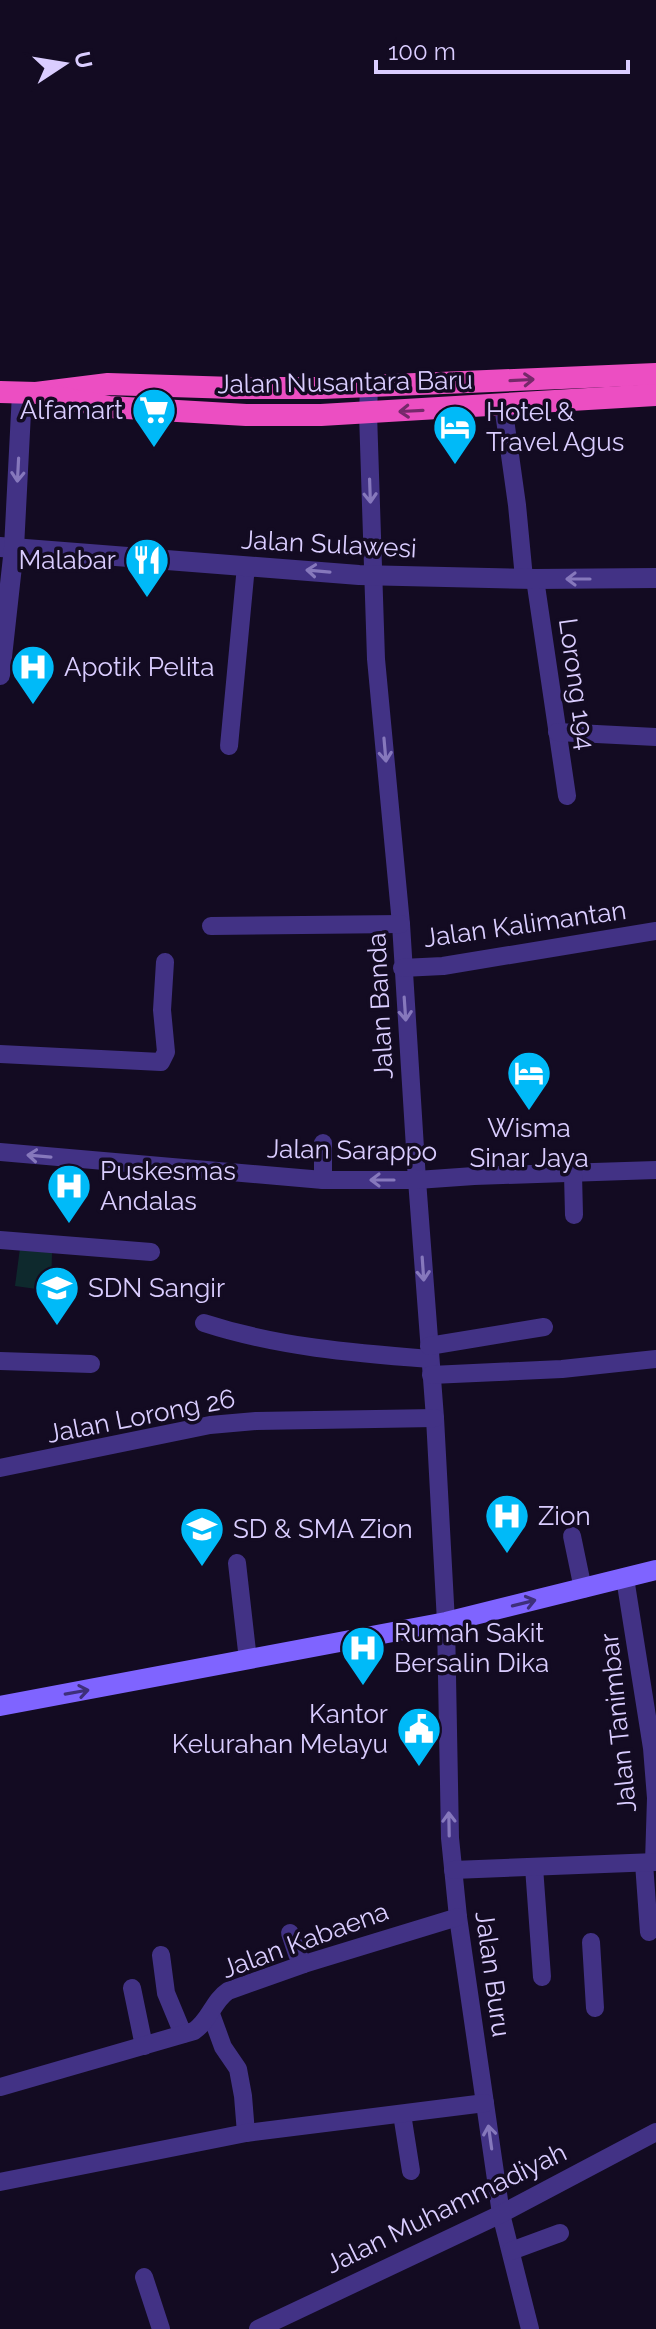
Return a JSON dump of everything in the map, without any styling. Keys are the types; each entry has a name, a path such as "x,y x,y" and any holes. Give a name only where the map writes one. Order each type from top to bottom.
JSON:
{"highway":[{"name":"Jalan Nusantara Baru","path":"20,393 108,384 234,388 369,387 656,374"},
{"name":"Jalan Nusantara Baru","path":"20,393 109,407 246,415 368,413 656,395"}],"main road":[{"path":"0,1706 446,1622 656,1570"}],"street":[{"name":"Jalan Banda","path":"369,387 376,659 401,924 446,1622"},
{"path":"0,675 20,393"},
{"name":"Lorong 194","path":"503,405 567,796"},
{"name":"Jalan Sulawesi","path":"7,547 373,575 656,578"},
{"path":"229,746 246,566"},
{"path":"557,732 656,737"},
{"path":"211,926 401,924"},
{"name":"Jalan Kalimantan","path":"402,968 443,966 656,931"},
{"path":"0,1054 161,1062 166,1052 162,1010 165,962"},
{"path":"323,1143 323,1180"},
{"name":"Jalan Sarappo","path":"0,1152 323,1180 417,1180 656,1170"},
{"path":"573,1174 574,1215"},
{"path":"0,1240 151,1252"},
{"path":"204,1323 274,1342 430,1360 562,1369 656,1359"},
{"path":"430,1360 544,1327"},
{"path":"0,1361 91,1364"},
{"name":"Jalan Lorong 26","path":"0,1468 210,1425 256,1421 435,1418"},
{"path":"572,1536 583,1589"},
{"path":"237,1563 248,1660"},
{"name":"Jalan Tanimbar","path":"625,1578 654,1747 656,1798 649,1932"},
{"name":"Jalan Buru","path":"446,1622 450,1838 458,1917 501,2214 530,2329"},
{"path":"453,1870 651,1862"},
{"path":"534,1867 542,1977"},
{"name":"Jalan Kabaena","path":"0,2087 194,2031 228,1991 304,1964 458,1917"},
{"path":"290,1933 304,1964"},
{"path":"591,1942 595,2008"},
{"path":"161,1955 166,1993 183,2034"},
{"path":"132,1988 144,2046"},
{"path":"211,2014 223,2047 238,2069 246,2133"},
{"path":"0,2182 246,2133 485,2103"},
{"path":"402,2114 411,2171"},
{"name":"Jalan Muhammadiyah","path":"258,2329 501,2214 656,2132"},
{"path":"511,2251 560,2233"},
{"path":"144,2277 161,2329"}],"green space":[{"path":"20,1248 52,1252 51,1291 15,1286"}],"place":[{"name":"Alfamart","path":"154,449"},
{"name":"Hotel & Travel Agus","path":"455,466"},
{"name":"Malabar","path":"147,599"},
{"name":"Apotik Pelita","path":"33,706"},
{"name":"Wisma Sinar Jaya","path":"529,1112"},
{"name":"Puskesmas Andalas","path":"69,1225"},
{"name":"SDN Sangir","path":"57,1327"},
{"name":"Zion","path":"507,1555"},
{"name":"SD & SMA Zion","path":"202,1568"},
{"name":"Rumah Sakit Bersalin Dika","path":"363,1687"},
{"name":"Kantor Kelurahan Melayu","path":"419,1768"}]}
